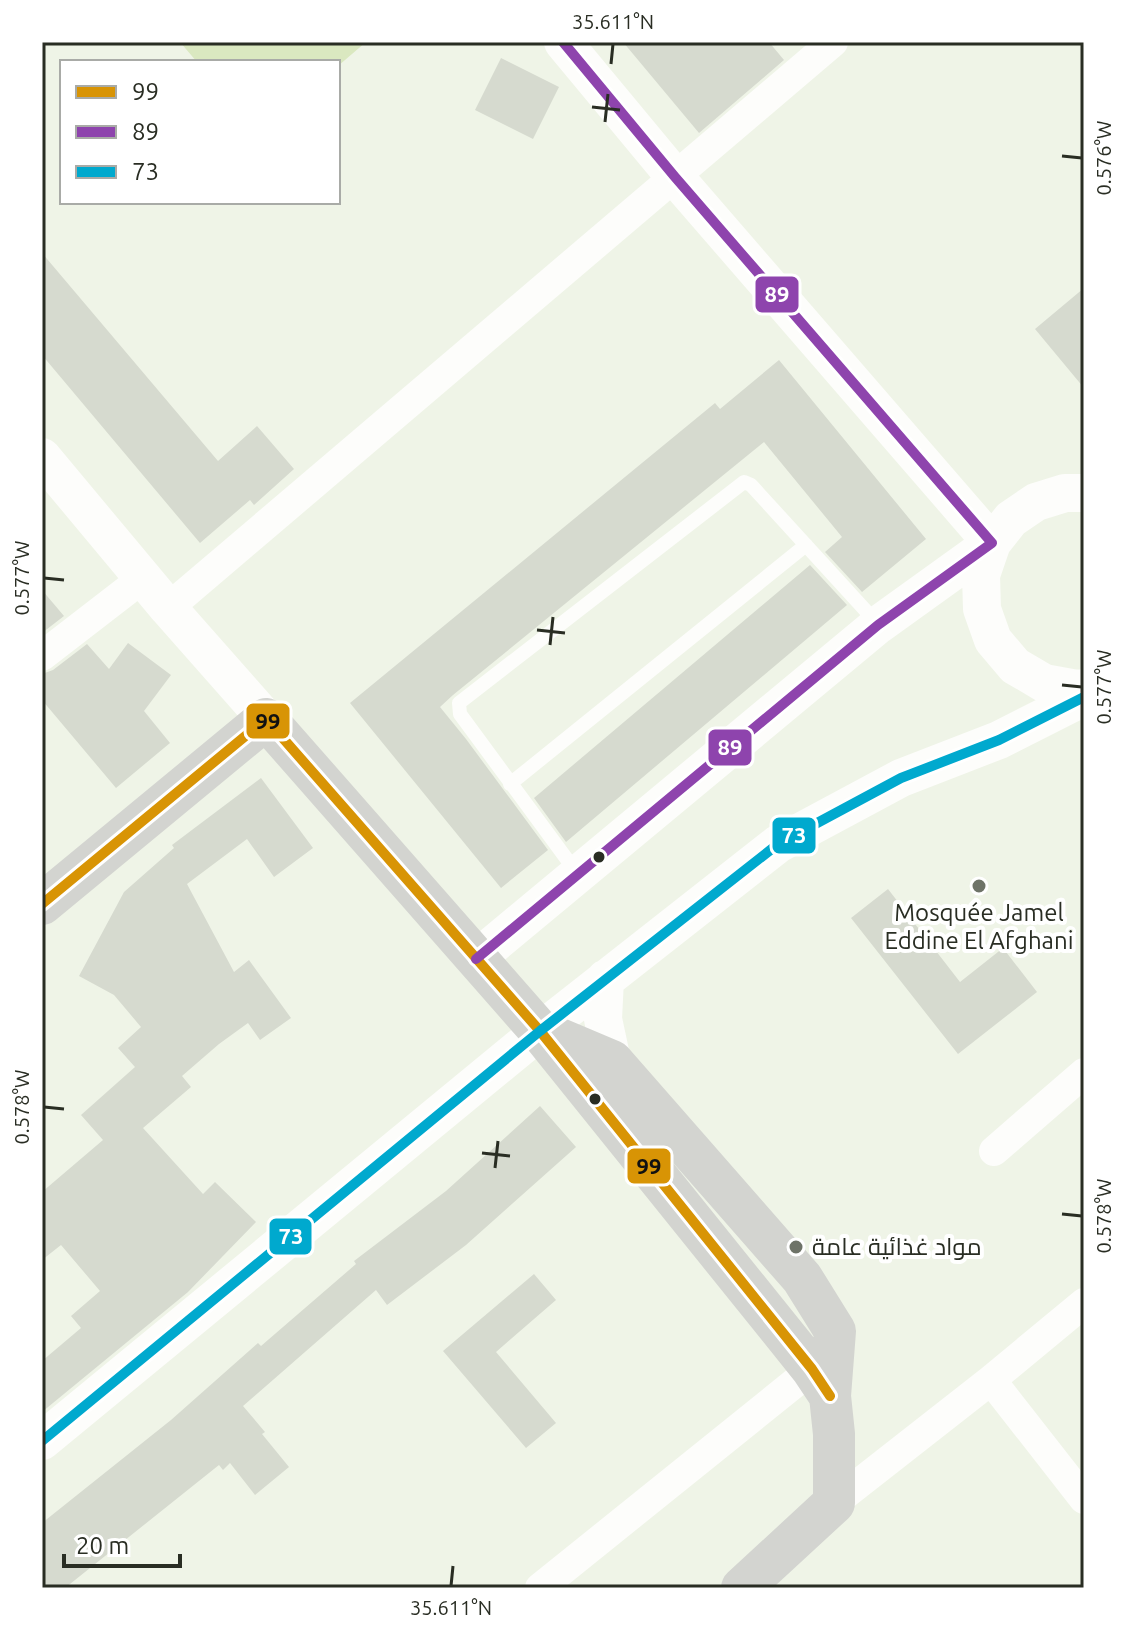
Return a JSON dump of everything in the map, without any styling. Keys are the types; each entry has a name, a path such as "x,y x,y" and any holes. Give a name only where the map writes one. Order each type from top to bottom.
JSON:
{"main road":[{"path":"42,904 266,719 540,1031 821,1382 834,1434 834,1503 742,1588"},
{"path":"540,1031 612,1061 802,1278 835,1331 821,1382"}],"street":[{"path":"563,42 675,177 992,543"},
{"path":"168,608 833,42"},
{"path":"42,457 266,719"},
{"path":"476,959 878,625 992,543 1011,519 1036,502 1065,493 1084,493"},
{"path":"992,543 981,575 982,609 993,640 1015,666 1044,683 1084,688"},
{"path":"42,656 143,578"},
{"path":"42,1441 540,1031 778,844 901,778 999,740 1084,697"},
{"path":"605,979 603,1019 612,1061"},
{"path":"994,1151 1084,1073"},
{"path":"834,1503 1084,1303"},
{"path":"991,1380 1084,1499"},
{"path":"540,1588 821,1382"}],"lane":[{"path":"577,874 460,714 459,703 744,482 751,485 878,625"},
{"path":"510,784 806,545"}],"green space":[{"path":"180,42 366,42 340,64 340,60 195,60"}],"building":[{"path":"623,42 769,42 784,60 699,133"},
{"path":"501,58 559,87 533,139 475,110"},
{"path":"42,253 218,461 257,426 294,469 254,505 250,500 200,543 42,355"},
{"path":"1084,288 1084,388 1035,329"},
{"path":"779,360 926,539 862,592 825,552 842,537 764,442 453,695 440,707 548,850 501,888 350,703 715,403 720,409"},
{"path":"810,565 847,605 566,842 534,798"},
{"path":"42,590 64,616 42,633"},
{"path":"128,643 171,675 144,711 170,743 116,788 42,700 42,674 53,670 87,644 109,669"},
{"path":"261,778 313,848 274,877 247,839 187,884 234,972 249,960 291,1018 260,1040 248,1023 219,1044 182,1076 191,1087 143,1128 203,1194 215,1182 256,1222 188,1292 42,1412 42,1361 81,1328 71,1316 100,1291 61,1245 42,1260 42,1192 103,1140 81,1115 135,1067 118,1048 141,1027 114,995 79,976 124,892 174,848 172,845"},
{"path":"888,889 960,982 1003,948 1037,992 958,1054 851,918"},
{"path":"540,1106 576,1147 466,1245 387,1305 376,1290 243,1406 289,1467 255,1495 230,1463 223,1470 219,1465 65,1588 42,1588 42,1523 171,1420 258,1343 261,1346 356,1264 354,1261 446,1191"},
{"path":"534,1274 556,1300 496,1352 556,1423 526,1448 443,1351"}],"transit line":[{"name":"89","path":"476,959 878,625 992,543 675,177 563,42"},
{"name":"73","path":"42,1441 540,1031 778,844 901,778 999,740 1084,697"},
{"name":"99","path":"42,904 266,719 540,1031 812,1369 830,1396"}],"place":[{"name":"Mosquée Jamel Eddine El Afghani","path":"979,886"},
{"name":"مواد غذائية عامة","path":"796,1247"}]}
